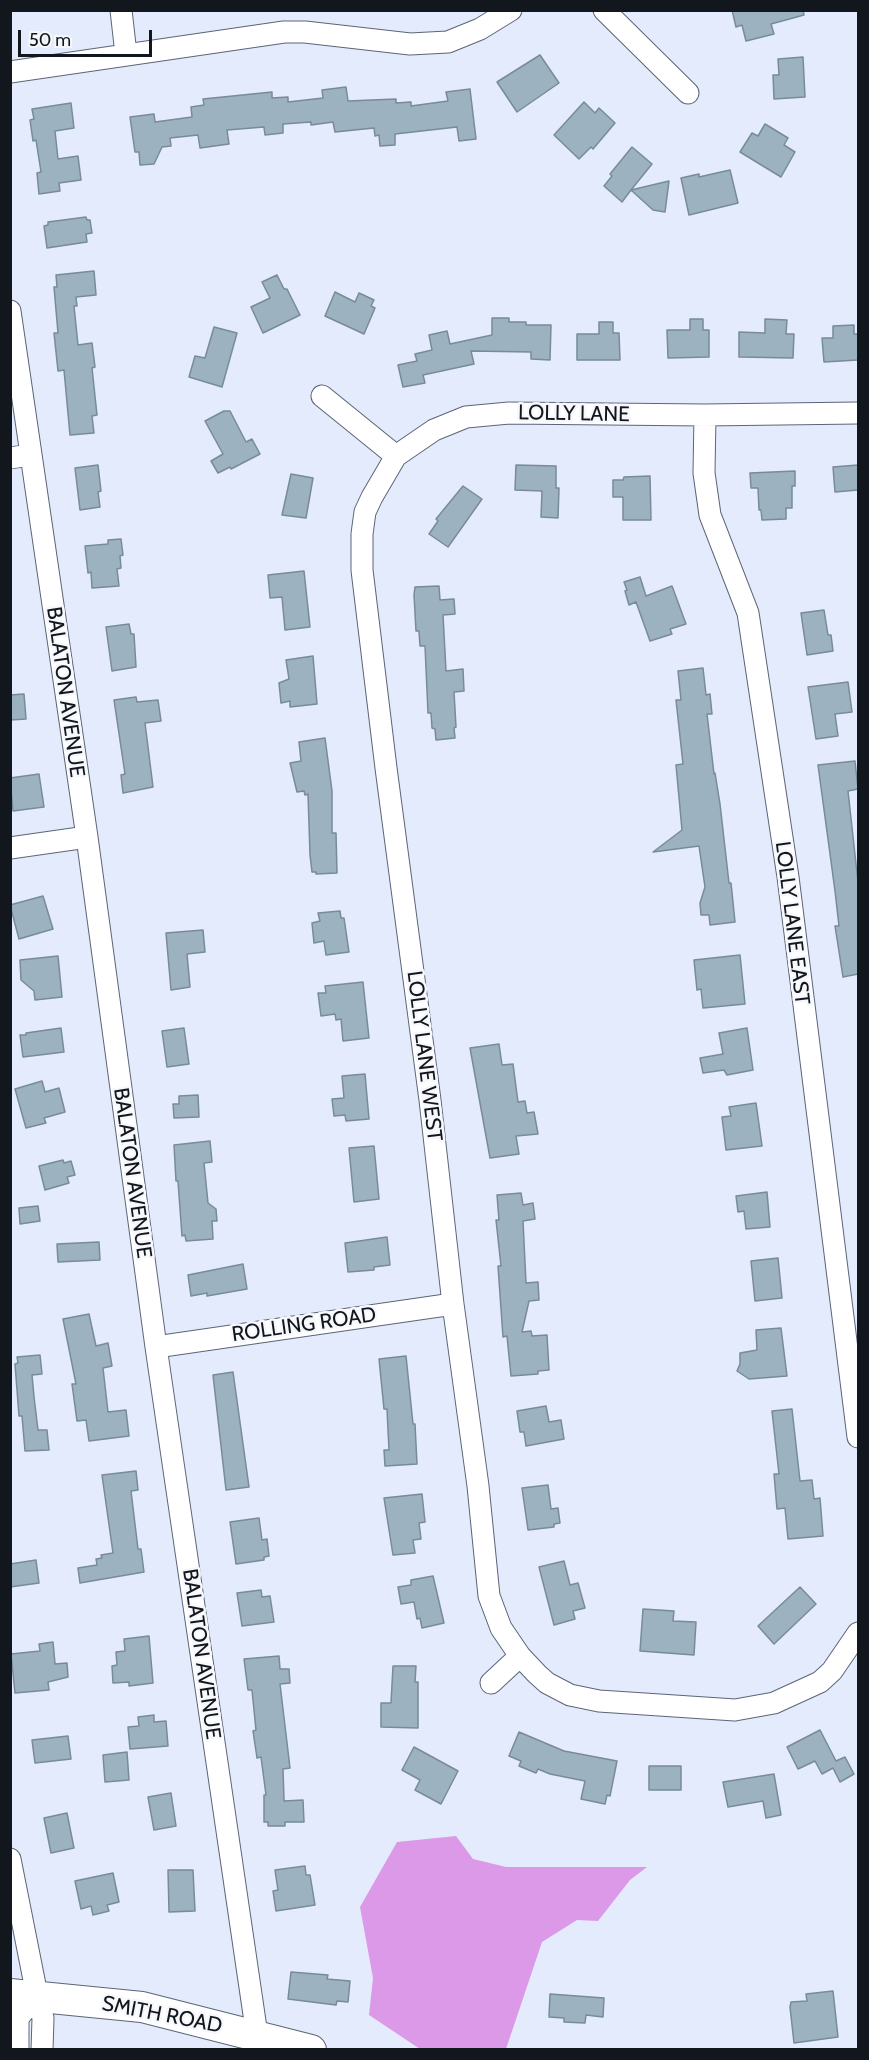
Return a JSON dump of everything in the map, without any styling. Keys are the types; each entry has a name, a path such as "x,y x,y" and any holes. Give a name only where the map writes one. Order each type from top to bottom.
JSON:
{"street":[{"path":"121,10 126,54"},
{"path":"10,72 285,32 305,32 410,44 447,42 480,29 511,10"},
{"path":"604,10 688,93"},
{"name":"BALATON AVENUE","path":"10,311 20,456 87,837 156,1347 257,2035"},
{"path":"322,396 396,456"},
{"name":"LOLLY LANE","path":"396,456 449,422 487,414 705,415 858,412"},
{"name":"LOLLY LANE EAST","path":"705,415 704,473 710,515 748,613 752,636 788,877 858,1437"},
{"name":"LOLLY LANE WEST","path":"396,456 380,480 365,512 362,534 362,570 387,780 430,1100 453,1304 478,1486 489,1596 501,1628 520,1656 547,1683 570,1695 599,1701 735,1710 774,1703 820,1682 832,1671 858,1633"},
{"path":"10,848 87,837"},
{"name":"ROLLING ROAD","path":"156,1347 453,1304"},
{"path":"491,1683 520,1656"},
{"path":"10,1859 24,1994 18,2018 18,2049"},
{"path":"24,1994 43,2018 42,2049"},
{"name":"SMITH ROAD","path":"24,1994 142,2007 311,2049"}],"shaded area":[{"path":"456,1836 473,1859 506,1867 647,1867 630,1880 598,1921 577,1920 542,1942 506,2049 420,2049 369,2015 373,1978 360,1907 397,1842"}],"building":[{"path":"732,10 803,10 804,15 771,24 774,34 746,41 742,25 736,27"},
{"path":"540,55 559,83 517,112 497,82"},
{"path":"803,57 805,97 774,99 773,75 779,75 778,59"},
{"path":"346,87 348,101 396,99 396,103 411,102 411,106 448,101 446,92 470,89 476,139 459,141 457,127 395,134 395,145 380,146 379,135 375,136 374,128 335,132 333,122 311,125 311,122 283,124 283,133 265,135 264,127 227,130 229,144 200,148 198,135 170,138 171,146 162,147 154,164 140,165 139,152 135,152 130,117 154,114 155,122 192,117 191,107 204,105 203,99 272,92 272,98 288,97 288,102 323,98 322,90"},
{"path":"584,102 595,113 599,108 615,123 593,149 591,147 579,159 554,135"},
{"path":"71,103 74,128 55,131 58,159 78,156 81,180 59,183 60,191 39,194 37,173 41,172 30,120 34,119 32,109"},
{"path":"765,124 788,138 784,145 795,152 781,177 740,152 752,133 758,136"},
{"path":"632,147 652,164 622,202 604,186 612,176 610,174"},
{"path":"730,170 738,203 689,215 681,178 699,174 699,177"},
{"path":"669,181 665,212 653,210 631,190"},
{"path":"86,217 90,220 92,233 86,234 87,242 47,248 44,226 48,225 48,222"},
{"path":"94,271 96,295 76,297 77,306 74,306 78,345 92,343 97,415 92,416 94,433 70,435 64,370 58,371 54,333 58,333 54,287 57,287 56,275"},
{"path":"277,275 300,315 263,333 251,307 270,298 262,282"},
{"path":"335,292 355,302 359,293 374,300 371,306 375,308 364,334 325,316"},
{"path":"492,318 509,318 509,322 526,322 526,325 551,325 550,360 531,359 531,352 471,351 474,364 423,375 425,383 403,387 398,365 417,361 415,354 432,350 429,335 447,331 450,344 492,335"},
{"path":"690,319 703,319 703,330 709,330 709,357 668,358 667,330 690,330"},
{"path":"765,319 787,320 786,334 794,334 793,358 739,357 739,332 765,333"},
{"path":"599,322 613,322 613,333 619,333 620,360 577,360 577,334 599,334"},
{"path":"854,325 854,334 858,334 858,360 824,362 822,338 833,338 833,326"},
{"path":"214,327 237,333 222,387 189,377 195,356 205,358"},
{"path":"224,411 230,411 246,442 252,439 260,454 218,473 211,461 223,454 205,421"},
{"path":"98,465 100,507 80,510 75,468"},
{"path":"516,465 556,466 556,488 559,488 558,518 541,517 542,491 515,490"},
{"path":"858,465 858,490 835,492 833,467"},
{"path":"795,471 792,508 786,508 786,519 762,520 758,488 751,488 750,473"},
{"path":"291,474 313,478 306,518 282,515"},
{"path":"650,476 651,520 623,520 623,497 613,497 613,480 623,480 624,477"},
{"path":"463,486 482,499 448,547 429,534 438,521 436,519"},
{"path":"121,539 123,555 120,556 121,568 117,569 119,586 92,588 85,546 108,544 108,540"},
{"path":"304,571 310,627 285,630 282,597 270,598 268,575"},
{"path":"640,577 646,596 672,586 686,624 670,629 672,634 650,641 636,602 629,605 625,591 627,590 624,582"},
{"path":"439,586 440,600 454,599 455,614 443,615 446,671 463,669 464,691 454,692 455,738 436,740 431,713 428,713 425,646 420,646 419,631 416,631 414,595 415,587"},
{"path":"824,610 833,651 807,655 801,613"},
{"path":"129,624 131,634 134,634 136,667 112,671 106,627"},
{"path":"313,656 317,704 290,707 290,701 281,703 279,683 289,679 286,660"},
{"path":"703,668 706,695 710,694 712,714 707,714 735,922 710,925 709,915 701,915 700,903 705,887 699,846 653,852 682,830 676,765 683,764 676,700 681,700 678,671"},
{"path":"848,682 852,712 835,714 838,736 816,739 808,687"},
{"path":"24,694 26,719 10,720 10,695"},
{"path":"136,697 137,702 158,700 161,721 145,723 153,787 123,793 121,775 125,774 114,700"},
{"path":"325,738 332,791 332,833 336,833 337,873 316,874 312,872 310,855 308,794 305,795 304,791 297,792 290,763 301,761 299,742"},
{"path":"855,761 858,789 848,791 858,882 858,974 843,977 835,926 839,926 835,891 818,765"},
{"path":"39,774 44,807 13,811 10,778"},
{"path":"43,896 53,929 19,939 10,905"},
{"path":"340,911 341,918 344,918 349,952 326,955 324,941 314,943 312,923 320,921 318,913"},
{"path":"203,930 205,952 187,954 190,987 171,990 166,933"},
{"path":"740,955 745,1004 703,1008 701,989 697,990 694,960"},
{"path":"58,956 62,997 35,1000 34,991 21,980 20,960"},
{"path":"363,982 369,1038 343,1041 341,1019 336,1020 335,1014 321,1016 318,993 326,993 325,986"},
{"path":"61,1028 64,1052 23,1057 20,1035"},
{"path":"184,1028 189,1064 167,1067 162,1031"},
{"path":"747,1028 753,1070 727,1075 724,1070 703,1073 700,1058 723,1054 719,1033"},
{"path":"499,1044 502,1065 513,1064 518,1102 525,1101 527,1113 534,1112 538,1134 516,1136 519,1154 490,1158 470,1048"},
{"path":"365,1074 369,1119 346,1121 345,1115 334,1116 332,1099 344,1098 342,1076"},
{"path":"42,1081 45,1092 59,1088 65,1112 44,1118 46,1123 26,1128 15,1089"},
{"path":"198,1095 199,1117 174,1118 173,1104 179,1104 179,1096"},
{"path":"756,1103 762,1146 726,1150 722,1117 731,1116 729,1107"},
{"path":"210,1141 212,1162 204,1163 208,1203 216,1209 217,1221 212,1221 213,1239 186,1241 185,1235 182,1236 174,1145"},
{"path":"374,1146 379,1199 354,1202 349,1148"},
{"path":"63,1160 64,1163 71,1161 75,1175 67,1177 69,1183 45,1190 39,1166"},
{"path":"767,1192 770,1227 746,1229 744,1211 738,1212 736,1196"},
{"path":"521,1193 523,1205 533,1203 535,1219 523,1221 526,1283 538,1282 539,1300 529,1301 522,1332 531,1331 532,1336 547,1335 549,1370 538,1371 538,1374 511,1376 507,1336 503,1337 498,1266 501,1266 496,1220 499,1220 497,1195"},
{"path":"38,1206 40,1221 20,1224 19,1208"},
{"path":"387,1237 390,1265 374,1267 374,1270 348,1272 345,1243"},
{"path":"99,1242 100,1260 58,1262 57,1244"},
{"path":"778,1258 782,1298 755,1301 751,1261"},
{"path":"243,1264 247,1289 207,1296 207,1293 191,1296 188,1275"},
{"path":"89,1314 96,1346 108,1343 112,1366 103,1368 108,1412 126,1410 129,1436 89,1441 86,1420 77,1421 72,1384 76,1384 63,1319"},
{"path":"781,1328 787,1376 749,1379 737,1371 740,1364 740,1353 757,1350 756,1330"},
{"path":"40,1355 42,1374 32,1375 34,1397 38,1430 47,1430 49,1450 25,1451 22,1416 19,1416 15,1364 18,1363 17,1357"},
{"path":"406,1356 413,1424 415,1424 417,1464 385,1466 384,1450 389,1450 387,1409 384,1409 379,1359"},
{"path":"233,1372 249,1487 226,1490 213,1375"},
{"path":"546,1406 549,1422 561,1420 564,1439 526,1446 524,1432 520,1432 517,1411"},
{"path":"792,1409 800,1481 812,1480 814,1499 820,1498 823,1536 788,1539 785,1508 777,1509 774,1474 779,1474 772,1411"},
{"path":"136,1471 138,1490 131,1491 138,1549 141,1549 144,1572 80,1583 78,1568 97,1565 96,1559 102,1558 101,1555 113,1553 102,1475"},
{"path":"548,1485 551,1509 558,1508 560,1523 554,1524 554,1527 528,1530 522,1488"},
{"path":"422,1494 425,1522 419,1523 421,1539 413,1540 415,1553 393,1555 384,1498"},
{"path":"259,1518 262,1540 267,1539 269,1556 264,1557 264,1560 236,1564 230,1522"},
{"path":"36,1560 39,1583 10,1587 10,1564"},
{"path":"564,1561 570,1585 578,1583 585,1608 573,1611 575,1619 554,1625 539,1567"},
{"path":"433,1576 444,1623 422,1628 420,1618 417,1619 414,1602 401,1604 398,1587 411,1585 411,1580"},
{"path":"800,1587 816,1604 774,1644 758,1626"},
{"path":"261,1590 262,1597 270,1596 274,1622 242,1626 237,1593"},
{"path":"643,1609 674,1611 673,1621 696,1622 694,1655 640,1651"},
{"path":"149,1636 153,1683 129,1686 129,1682 113,1683 112,1666 117,1665 116,1652 125,1651 124,1639"},
{"path":"53,1642 55,1664 67,1663 68,1677 48,1682 49,1690 15,1693 11,1654 40,1651 39,1644"},
{"path":"279,1656 280,1669 289,1669 290,1683 280,1684 290,1768 283,1769 284,1801 303,1800 304,1822 285,1822 285,1826 268,1826 268,1822 264,1822 264,1795 266,1795 261,1757 257,1758 253,1731 256,1730 252,1690 248,1690 244,1659"},
{"path":"393,1666 416,1666 418,1728 381,1727 381,1703 391,1703"},
{"path":"154,1715 154,1722 166,1721 168,1746 130,1749 128,1727 139,1726 138,1717"},
{"path":"820,1730 836,1761 845,1757 854,1774 840,1782 833,1768 822,1774 815,1761 798,1769 787,1747"},
{"path":"519,1732 564,1751 617,1761 610,1796 607,1795 605,1804 581,1799 585,1781 550,1774 538,1769 536,1773 519,1766 521,1761 509,1756"},
{"path":"68,1736 71,1759 35,1763 32,1740"},
{"path":"414,1747 458,1771 441,1804 415,1790 420,1780 402,1770"},
{"path":"127,1752 129,1780 105,1782 103,1755"},
{"path":"649,1766 681,1766 681,1790 649,1790"},
{"path":"774,1774 781,1815 766,1818 763,1801 728,1807 723,1782"},
{"path":"171,1793 176,1826 154,1830 148,1797"},
{"path":"67,1813 74,1848 51,1853 44,1818"},
{"path":"305,1866 306,1875 310,1875 315,1905 276,1911 273,1891 278,1890 275,1870"},
{"path":"168,1870 193,1870 195,1911 169,1912"},
{"path":"113,1873 119,1902 107,1905 109,1911 93,1915 91,1906 81,1909 75,1881"},
{"path":"291,1972 328,1975 327,1979 350,1981 348,2002 337,2001 336,2005 288,1999"},
{"path":"833,1991 838,2037 794,2043 791,2002 807,2001 806,1994"},
{"path":"550,1994 604,1998 603,2017 586,2015 585,2023 564,2022 564,2018 549,2017"}]}
